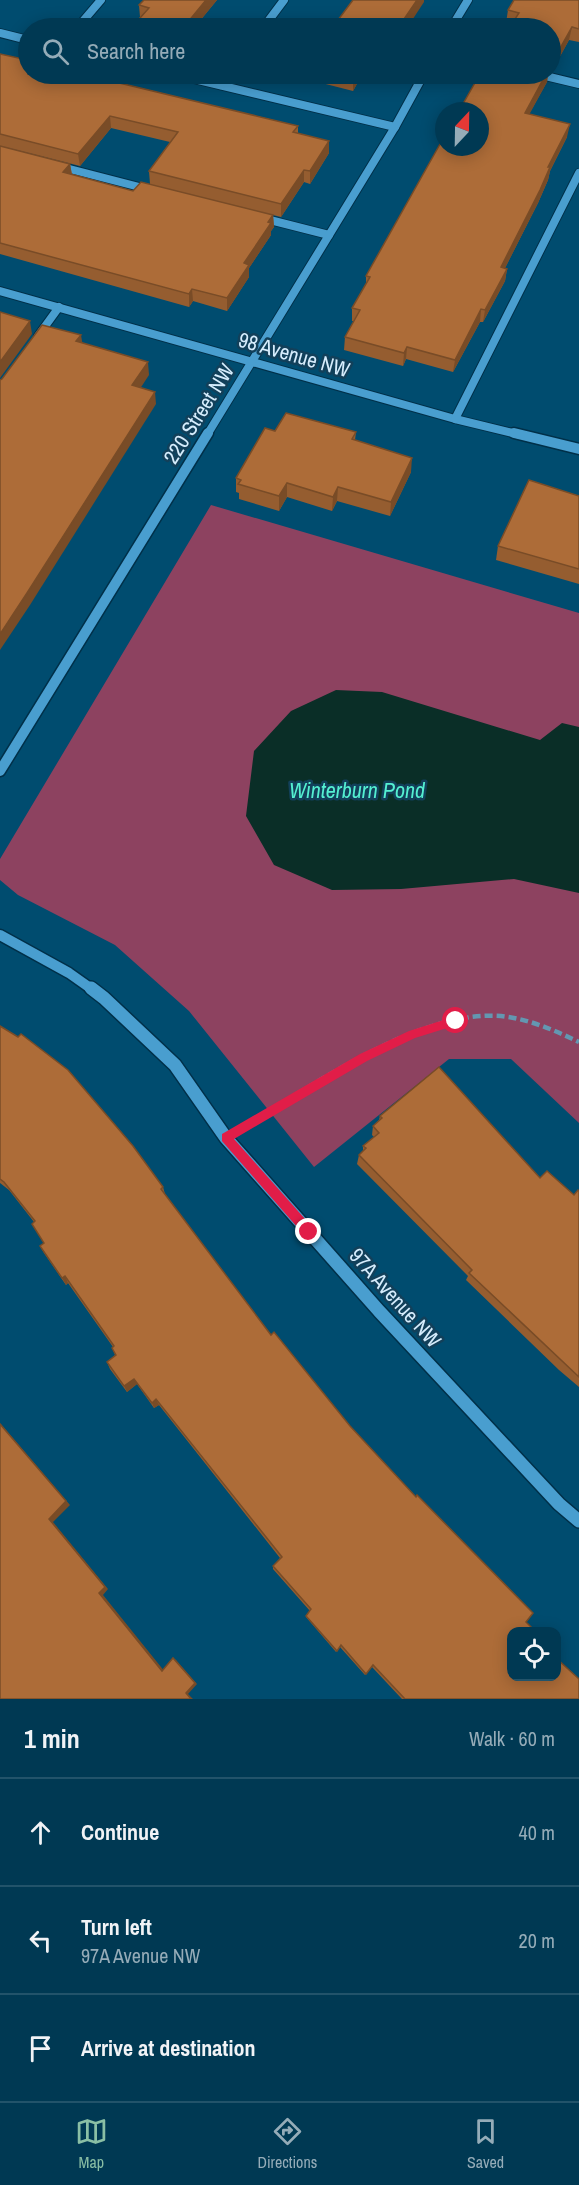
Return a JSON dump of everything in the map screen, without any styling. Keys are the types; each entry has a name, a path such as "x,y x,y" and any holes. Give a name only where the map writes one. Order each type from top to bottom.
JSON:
{"street":[{"path":"86,18 101,0"},
{"path":"270,18 284,0"},
{"path":"457,18 468,0"},
{"path":"0,33 18,38"},
{"path":"561,80 579,84"},
{"path":"217,84 395,127"},
{"name":"220 Street NW","path":"0,771 252,362 395,127 419,84"},
{"path":"45,163 159,192"},
{"path":"455,419 579,173"},
{"path":"250,215 329,235"},
{"name":"98 Avenue NW","path":"0,291 455,419 579,449"},
{"path":"33,343 59,307"},
{"name":"97A Avenue NW","path":"0,935 69,973 104,998 175,1065 226,1138 435,1371 559,1504 579,1521"}],"path":[{"path":"226,1138 363,1058 413,1034 456,1021 493,1016 545,1026 579,1042"}],"shaded area":[{"path":"211,505 579,613 579,1123 511,1059 449,1059 314,1167 189,1011 115,945 18,895 0,880 0,859"}],"water":[{"name":"Winterburn Pond","path":"336,690 382,692 540,740 562,723 579,727 579,893 514,879 401,889 332,890 274,865 246,816 254,751 291,711"}],"building":[{"path":"144,0 206,0 191,18 140,18 149,8 139,5"},
{"path":"353,0 417,0 405,18 340,18"},
{"path":"514,0 579,0 579,29 572,27 561,47 561,18 516,18 519,13 508,10"},
{"path":"0,54 18,58 18,84 124,84 298,126 293,132 329,141 310,171 304,170 281,204 149,171 178,132 110,116 78,154 0,134"},
{"path":"474,84 541,84 525,113 570,124 501,267 507,269 485,310 481,309 455,360 407,347 404,353 345,337 360,310 352,308 370,277 366,276 435,153 435,156 489,156 489,102 464,102"},
{"path":"0,146 70,164 63,172 133,191 141,182 273,215 268,222 271,223 244,263 249,265 227,298 192,289 189,294 0,243"},
{"path":"0,312 30,321 0,362"},
{"path":"42,325 81,335 76,341 148,362 132,385 155,392 0,634 0,380"},
{"path":"286,413 356,432 352,439 412,458 391,502 338,487 333,497 287,483 279,496 238,484 241,480 236,478 265,428 275,431"},
{"path":"529,480 579,496 579,569 498,546"},
{"path":"0,1026 18,1037 21,1034 68,1070 133,1146 163,1187 161,1189 271,1335 274,1332 350,1426 416,1497 417,1495 533,1613 526,1622 531,1627 507,1627 507,1681 561,1681 561,1663 579,1679 579,1699 405,1699 373,1665 366,1674 341,1645 337,1651 306,1616 311,1609 273,1566 282,1557 156,1399 152,1403 134,1379 124,1386 107,1362 116,1355 112,1348 114,1346 65,1276 62,1278 40,1246 44,1243 32,1224 35,1221 0,1179"},
{"path":"439,1067 540,1178 547,1171 574,1195 579,1191 579,1377 469,1273 472,1270 359,1155 366,1148 363,1146 379,1133 373,1126 382,1118 380,1116"},
{"path":"0,1424 66,1501 49,1519 105,1587 99,1593 162,1671 173,1658 195,1683 186,1693 191,1699 0,1699"}],"route":[{"path":"309,1232 226,1138 363,1058 413,1034 456,1021"}]}
